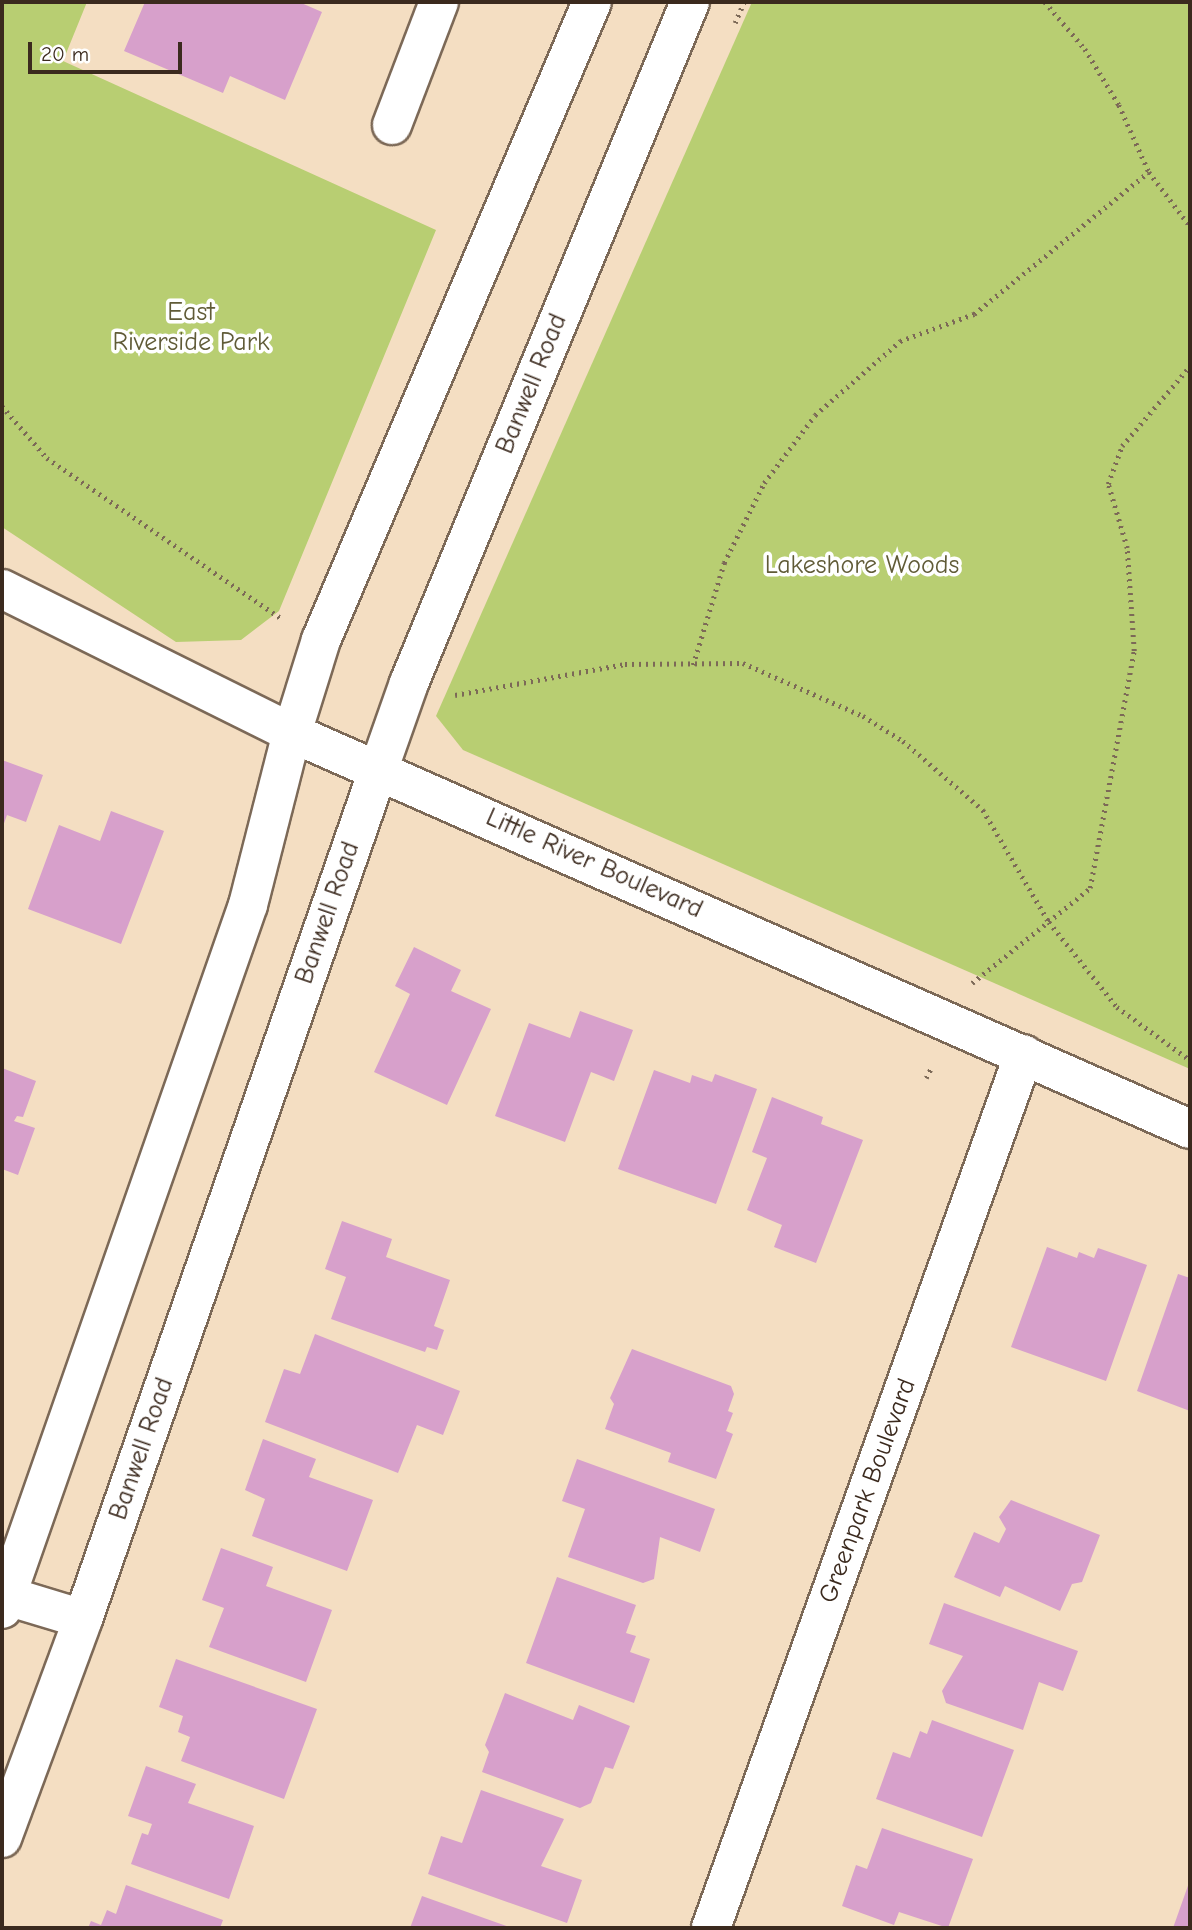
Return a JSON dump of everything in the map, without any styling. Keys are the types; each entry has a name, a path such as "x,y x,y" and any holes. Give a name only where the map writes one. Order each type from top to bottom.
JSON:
{"street":[{"path":"392,125 439,2"},
{"path":"83,1619 4,1603 248,905 292,733 321,640 592,2"},
{"name":"Banwell Road","path":"2,1838 83,1619 409,682 690,2"},
{"name":"Little River Boulevard","path":"2,589 292,733 1190,1129"},
{"name":"Greenpark Boulevard","path":"711,1928 1024,1054"}],"path":[{"path":"1045,2 1085,49 1119,105 1149,172 1190,226"},
{"path":"693,665 724,563 764,483 816,415 900,341 974,314 1149,172"},
{"path":"971,984 1090,888 1134,651 1127,548 1108,484 1122,446 1190,366"},
{"path":"2,406 47,458 281,617"},
{"path":"453,695 625,664 743,663 863,716 903,741 983,810 1049,922 1117,1007 1190,1060"}],"green space":[{"name":"East Riverside Park","path":"2,2 87,2 63,61 436,230 279,611 241,640 176,642 2,527"},
{"name":"Lakeshore Woods","path":"752,2 1190,2 1190,1069 463,750 436,716"}],"building":[{"path":"145,2 299,2 322,12 285,100 230,76 223,93 124,51"},
{"path":"2,760 43,775 26,822 7,815 2,829"},
{"path":"111,811 164,831 121,944 28,909 59,825 100,841"},
{"path":"414,947 461,970 451,991 491,1009 447,1105 374,1072 410,994 395,986"},
{"path":"580,1011 633,1030 614,1081 591,1072 565,1142 495,1116 529,1023 570,1038"},
{"path":"2,1068 36,1081 23,1117 17,1116 14,1121 35,1128 18,1175 2,1169"},
{"path":"654,1070 690,1083 692,1075 712,1082 715,1074 757,1089 716,1204 618,1169"},
{"path":"772,1097 823,1117 821,1124 863,1140 816,1263 774,1247 782,1225 747,1210 767,1158 752,1152"},
{"path":"342,1221 392,1239 386,1257 450,1280 434,1326 444,1330 437,1350 427,1347 425,1352 331,1319 346,1277 325,1269"},
{"path":"1047,1247 1077,1258 1079,1252 1094,1258 1098,1248 1147,1265 1106,1381 1011,1347"},
{"path":"1178,1274 1190,1278 1190,1411 1137,1391"},
{"path":"315,1334 460,1391 443,1435 417,1425 398,1473 265,1422 284,1369 300,1374"},
{"path":"632,1349 731,1386 734,1394 728,1411 733,1413 726,1431 733,1434 716,1479 668,1462 671,1453 605,1429 614,1404 610,1398"},
{"path":"263,1439 316,1459 309,1477 373,1500 347,1571 252,1536 265,1499 245,1490"},
{"path":"577,1459 715,1509 700,1552 660,1537 654,1579 643,1583 568,1557 585,1509 562,1501"},
{"path":"1011,1500 1100,1535 1082,1582 1072,1584 1060,1611 1005,1586 1000,1597 954,1577 974,1532 999,1543 1006,1529 999,1517"},
{"path":"221,1548 273,1567 266,1586 332,1610 306,1682 209,1647 224,1608 202,1600"},
{"path":"557,1577 636,1605 626,1633 636,1636 630,1652 650,1659 634,1703 526,1663"},
{"path":"944,1603 1078,1651 1063,1691 1039,1682 1023,1730 946,1703 942,1691 963,1656 929,1644"},
{"path":"176,1659 317,1709 284,1799 181,1761 190,1737 178,1732 183,1716 159,1707"},
{"path":"505,1693 573,1720 579,1705 630,1726 613,1769 605,1767 591,1803 580,1808 482,1772 489,1752 485,1745"},
{"path":"932,1720 1014,1750 982,1837 876,1799 893,1752 910,1758 920,1731 927,1734"},
{"path":"146,1766 196,1784 188,1803 254,1826 229,1899 131,1864 142,1833 148,1835 152,1824 128,1816"},
{"path":"481,1790 564,1819 541,1866 582,1880 567,1923 428,1874 441,1836 462,1843"},
{"path":"882,1828 973,1859 948,1928 899,1912 894,1925 842,1906 856,1865 867,1869"},
{"path":"1190,1880 1190,1928 1173,1928"},
{"path":"126,1885 223,1920 220,1928 88,1928 91,1921 101,1925 107,1910 116,1914"},
{"path":"422,1896 512,1928 410,1928"}]}
